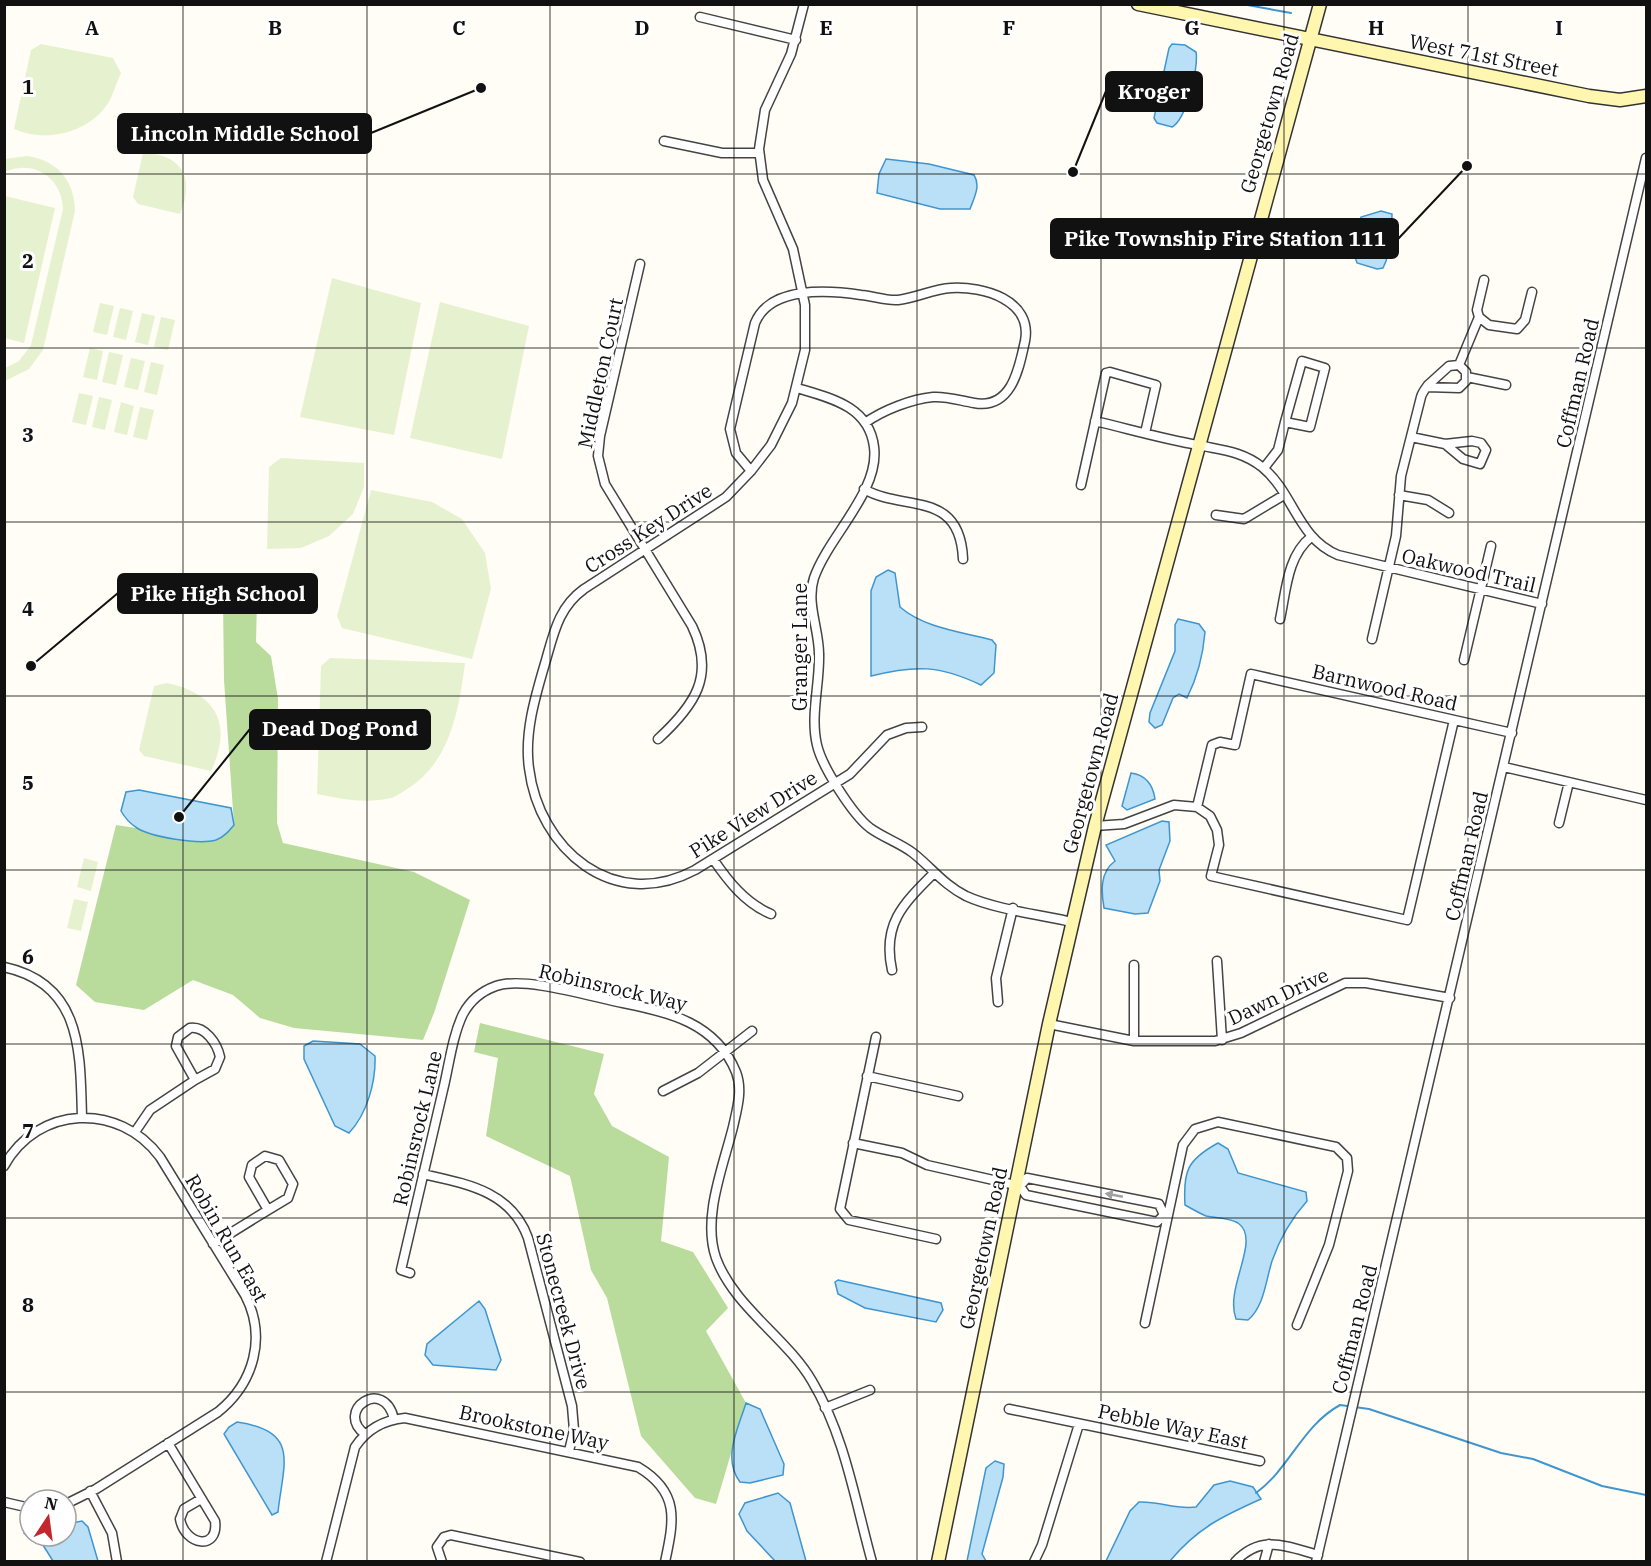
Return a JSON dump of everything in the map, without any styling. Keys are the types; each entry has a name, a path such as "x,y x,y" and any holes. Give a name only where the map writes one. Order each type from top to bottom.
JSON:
{"main road":[{"name":"West 71st Street","path":"1138,4 1589,96 1620,100 1647,96"},
{"name":"Georgetown Road","path":"938,1562 1018,1185 1048,1024 1095,826 1320,4"}],"street":[{"name":"Cross Key Drive","path":"587,868 560,843 538,806 529,769 530,730 544,668 557,624 564,609 581,592 710,509 751,471 781,428 797,388 806,343 804,295 800,272 788,234 763,180 759,153 765,110 796,40 804,4"},
{"path":"700,17 796,40"},
{"path":"664,141 722,153 759,153"},
{"name":"Coffman Road","path":"1317,1558 1647,158"},
{"name":"Middleton Court","path":"640,264 598,453 605,484 692,626 700,644 702,664 699,686 692,704 657,739"},
{"path":"1484,280 1477,310 1479,317 1489,325 1513,330 1518,328 1525,320 1532,292"},
{"path":"751,471 736,453 730,429 754,323 762,310 771,302 804,295 838,292 898,300 959,288 999,296 1015,306 1023,319 1026,334 1012,385 1005,395 991,402 975,404 933,398 885,412 865,423 841,402 797,388"},
{"path":"1459,365 1479,317"},
{"path":"1263,468 1278,450 1299,362 1324,367 1311,425 1285,422"},
{"path":"1389,568 1397,532 1399,495 1421,398 1427,387 1449,366 1459,365 1466,370 1467,377 1459,388 1427,387"},
{"path":"1081,485 1105,376 1110,372 1156,385 1145,433"},
{"path":"1467,377 1506,385"},
{"name":"Oakwood Trail","path":"1095,421 1198,446 1231,450 1263,468 1284,495 1311,537 1338,555 1542,604"},
{"name":"Granger Lane","path":"837,782 822,760 816,739 819,653 812,593 819,567 872,473 875,453 865,423"},
{"path":"1411,437 1445,444"},
{"path":"864,489 891,500 923,503 940,512 957,533 963,559"},
{"path":"1216,515 1244,519 1284,495"},
{"path":"1399,495 1428,500 1449,513"},
{"path":"1280,620 1294,557 1300,546 1311,537"},
{"path":"1464,660 1491,546"},
{"name":"Oakwood Trail","path":"1372,639 1389,568"},
{"name":"Barnwood Road","path":"1197,807 1212,746 1220,742 1235,745 1251,674 1512,733"},
{"path":"1095,826 1124,824 1176,805 1197,807 1210,816 1217,830 1219,845 1211,876 1407,920 1454,720"},
{"path":"837,782 856,768 874,746 887,735 906,728 922,727"},
{"path":"1504,767 1647,800"},
{"name":"Pike View Drive","path":"587,868 613,880 655,884 678,879 837,782 853,813 871,828 915,854 948,886 969,897 1072,922"},
{"path":"1559,823 1569,782"},
{"path":"713,859 735,889 771,914"},
{"path":"892,970 890,939 896,918 908,899 934,873"},
{"path":"998,1002 996,978 1012,908"},
{"path":"1217,960 1221,1040"},
{"path":"1134,964 1134,1041"},
{"path":"4,967 29,975 45,986 58,999 71,1018 80,1050 82,1117"},
{"name":"Robinsrock Way","path":"482,993 506,983 526,984 672,1013 701,1028 725,1053 737,1074 740,1093 713,1215 712,1235 715,1254 729,1283 801,1365 825,1408 844,1455 872,1562"},
{"name":"Dawn Drive","path":"1048,1024 1134,1041 1221,1040 1241,1033 1345,983 1366,983 1450,998"},
{"name":"Robinsrock Lane","path":"410,1273 401,1270 460,1023 468,1006 482,993"},
{"path":"135,1132 150,1110 215,1069 220,1059 219,1051 207,1033 197,1027 181,1034 176,1044 195,1080"},
{"path":"663,1091 688,1079 752,1031"},
{"path":"876,1037 840,1204 843,1214 849,1220 936,1239"},
{"path":"867,1076 958,1096"},
{"name":"Robin Run East","path":"4,1167 15,1151 34,1132 55,1122 82,1117 109,1120 135,1132 160,1157 253,1312 256,1335 254,1359 248,1376 232,1399 218,1412 78,1498"},
{"path":"1145,1323 1166,1216 1183,1145 1192,1132 1202,1125 1222,1122 1333,1146 1344,1152 1347,1158 1348,1171 1329,1245 1297,1325"},
{"path":"853,1143 902,1153 927,1165 1018,1185 1026,1195 1157,1222 1166,1216"},
{"path":"213,1244 268,1210 288,1197 293,1188 292,1180 279,1160 269,1156 254,1163 248,1175 268,1210"},
{"name":"Stonecreek Drive","path":"423,1174 491,1193 510,1207 522,1223 528,1238 572,1406 574,1423 570,1451"},
{"path":"1018,1185 1027,1178 1159,1204 1166,1216"},
{"path":"825,1408 870,1390"},
{"path":"326,1562 350,1459 365,1434 358,1428 355,1418 363,1402 375,1398 382,1400 390,1407 394,1419"},
{"name":"Pebble Way East","path":"1009,1409 1260,1461"},
{"name":"Brookstone Way","path":"365,1434 394,1419 413,1419 639,1467 652,1475 668,1497 673,1520 665,1562"},
{"path":"1035,1562 1079,1424"},
{"path":"168,1443 215,1521 212,1537 203,1542 193,1540 180,1523 184,1509 201,1499"},
{"path":"90,1491 112,1533 117,1562"},
{"path":"442,1562 437,1555 438,1543 451,1535 580,1562"},
{"path":"1264,1562 1269,1544"},
{"path":"1238,1561 1254,1546 1269,1544 1281,1544 1317,1558"}],"green space":[{"path":"41,44 113,58 121,73 110,100 102,111 92,120 68,132 40,135 14,129 31,50"},
{"path":"143,153 168,158 182,171 186,190 180,214 138,204 133,197"},
{"path":"27,156 47,162 62,174 72,190 75,211 43,350 29,369 5,381 5,368 19,361 31,345 63,209 58,188 44,174 26,168 5,172 5,159"},
{"path":"5,196 55,208 24,343 5,338"},
{"path":"332,278 421,303 394,435 300,417"},
{"path":"440,302 529,326 502,459 410,438"},
{"path":"100,303 114,306 107,335 93,332"},
{"path":"120,308 133,311 126,340 113,337"},
{"path":"142,313 155,316 148,345 135,342"},
{"path":"161,317 175,320 168,350 154,347"},
{"path":"90,348 103,351 97,380 83,377"},
{"path":"109,352 123,355 116,385 102,382"},
{"path":"131,358 145,361 138,390 124,387"},
{"path":"151,362 164,365 157,395 144,392"},
{"path":"79,393 93,396 86,425 72,422"},
{"path":"99,397 112,400 105,430 92,427"},
{"path":"121,402 134,406 127,435 114,432"},
{"path":"140,407 154,410 147,440 133,437"},
{"path":"281,458 364,463 364,487 353,514 329,536 301,548 267,549 269,467"},
{"path":"371,490 432,502 462,519 485,553 491,589 472,659 342,628 337,616"},
{"path":"232,590 257,601 256,642 271,656 278,699 277,823 283,843 414,872 470,900 434,1013 423,1040 294,1028 260,1018 233,995 193,980 144,1010 95,1002 76,985 116,825 215,840 234,825 224,680 223,600"},
{"path":"330,658 465,663 455,717 443,750 422,778 395,797 363,801 317,794 321,666"},
{"path":"167,683 198,695 209,703 216,714 220,725 220,739 211,771 144,756 139,750 154,686"},
{"path":"84,858 98,862 91,891 77,887"},
{"path":"74,899 88,902 81,931 67,928"},
{"path":"480,1023 604,1054 594,1094 612,1126 669,1157 661,1241 693,1252 728,1308 706,1331 746,1403 716,1504 695,1498 641,1436 607,1298 591,1270 570,1176 486,1136 498,1058 474,1052"}],"water":[{"path":"1172,44 1185,45 1196,52 1196,59 1187,104 1172,127 1157,123 1154,118 1169,48"},
{"path":"886,159 929,164 974,175 977,188 970,209 940,209 877,193 879,174"},
{"path":"1381,211 1392,214 1391,235 1386,262 1383,268 1377,269 1357,263 1351,245 1361,217"},
{"path":"888,570 895,573 900,607 910,614 932,625 992,640 996,645 994,673 981,685 939,670 927,669 901,670 871,676 871,591 876,577"},
{"path":"1178,619 1199,624 1205,632 1201,658 1187,698 1179,694 1173,698 1162,725 1155,728 1149,722 1150,713 1175,651 1175,625"},
{"path":"1131,773 1141,776 1148,782 1153,789 1155,799 1127,810 1122,806"},
{"path":"139,790 231,808 234,825 216,840 198,842 144,831 129,822 121,811 126,792"},
{"path":"1162,821 1169,822 1170,841 1159,870 1160,881 1148,913 1135,914 1104,908 1102,889 1104,876 1115,861 1106,845"},
{"path":"313,1041 360,1044 375,1056 374,1076 369,1097 361,1117 349,1133 335,1126 304,1059 304,1046"},
{"path":"1218,1143 1228,1149 1238,1173 1306,1192 1307,1201 1282,1237 1272,1261 1261,1301 1248,1320 1236,1319 1234,1306 1245,1252 1244,1231 1235,1221 1206,1216 1185,1205 1185,1183 1189,1168 1199,1155"},
{"path":"838,1280 941,1303 943,1310 936,1322 865,1308 838,1294 835,1282"},
{"path":"479,1301 485,1309 501,1360 496,1370 433,1365 425,1355 427,1344"},
{"path":"746,1403 760,1409 784,1464 783,1475 750,1483 740,1482 735,1473 732,1463 733,1443"},
{"path":"237,1422 257,1426 271,1433 279,1442 283,1452 283,1479 278,1512 272,1515 224,1434"},
{"path":"995,1461 1004,1464 1003,1477 982,1554 986,1561 967,1561 986,1468"},
{"path":"1230,1481 1253,1487 1261,1499 1211,1524 1190,1540 1170,1561 1106,1561 1130,1511 1139,1502 1196,1507 1214,1485"},
{"path":"778,1493 790,1503 806,1561 775,1561 747,1531 739,1514 745,1503"},
{"path":"82,1521 88,1527 98,1561 53,1561 45,1548 78,1548 78,1522"}],"waterway":[{"path":"1242,4 1291,13"},
{"path":"1256,1493 1278,1472 1316,1424 1340,1405 1369,1409 1501,1453 1533,1459 1602,1486 1646,1495"}],"place":[{"name":"Lincoln Middle School","path":"481,88"},
{"name":"Pike Township Fire Station 111","path":"1467,166"},
{"name":"Kroger","path":"1073,172"},
{"name":"Pike High School","path":"31,666"},
{"name":"Dead Dog Pond","path":"179,817"}]}
